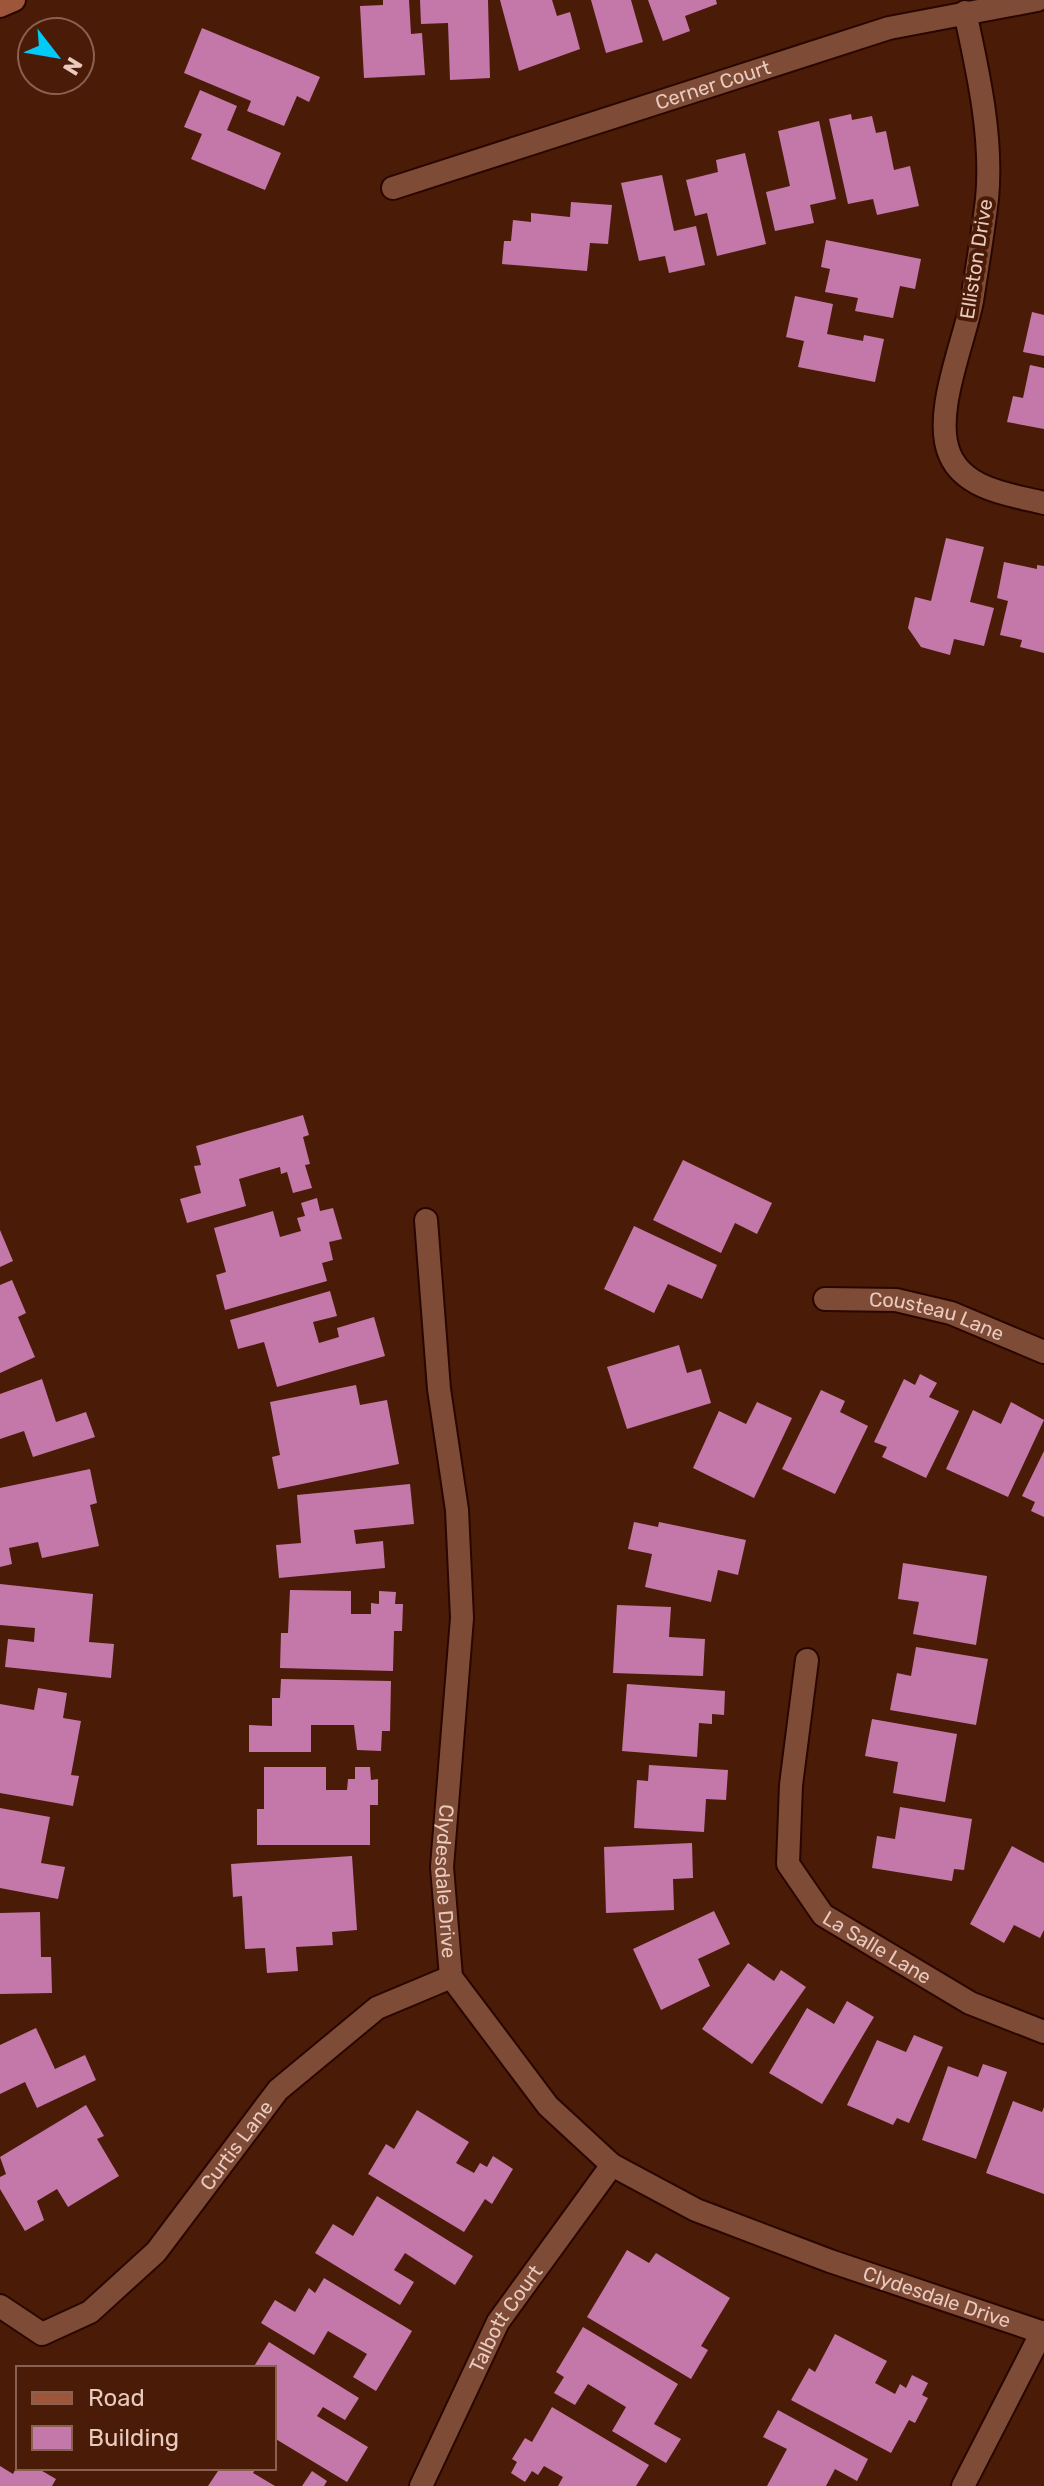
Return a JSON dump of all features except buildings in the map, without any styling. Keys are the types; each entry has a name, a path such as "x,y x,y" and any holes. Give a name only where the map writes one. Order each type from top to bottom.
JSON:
{"main road":[{"path":"0,6 14,0"}],"street":[{"name":"Cerner Court","path":"393,188 889,28 1037,0"},
{"name":"Elliston Drive","path":"965,12 979,73 987,196 971,303 944,425 950,456 970,480 1000,493 1044,503"},
{"name":"Clydesdale Drive","path":"426,1220 439,1389 457,1510 462,1618 442,1867 451,1977 548,2106 612,2165 696,2210 830,2261 1043,2333"},
{"name":"Cousteau Lane","path":"825,1299 896,1300 951,1313 1044,1352"},
{"name":"La Salle Lane","path":"807,1660 791,1785 788,1864 823,1915 970,2003 1044,2032"},
{"name":"Curtis Lane","path":"0,2306 42,2334 90,2312 156,2252 278,2090 377,2008 451,1977"},
{"name":"Talbott Court","path":"421,2486 498,2322 612,2165"},
{"path":"963,2486 1043,2333"}]}
